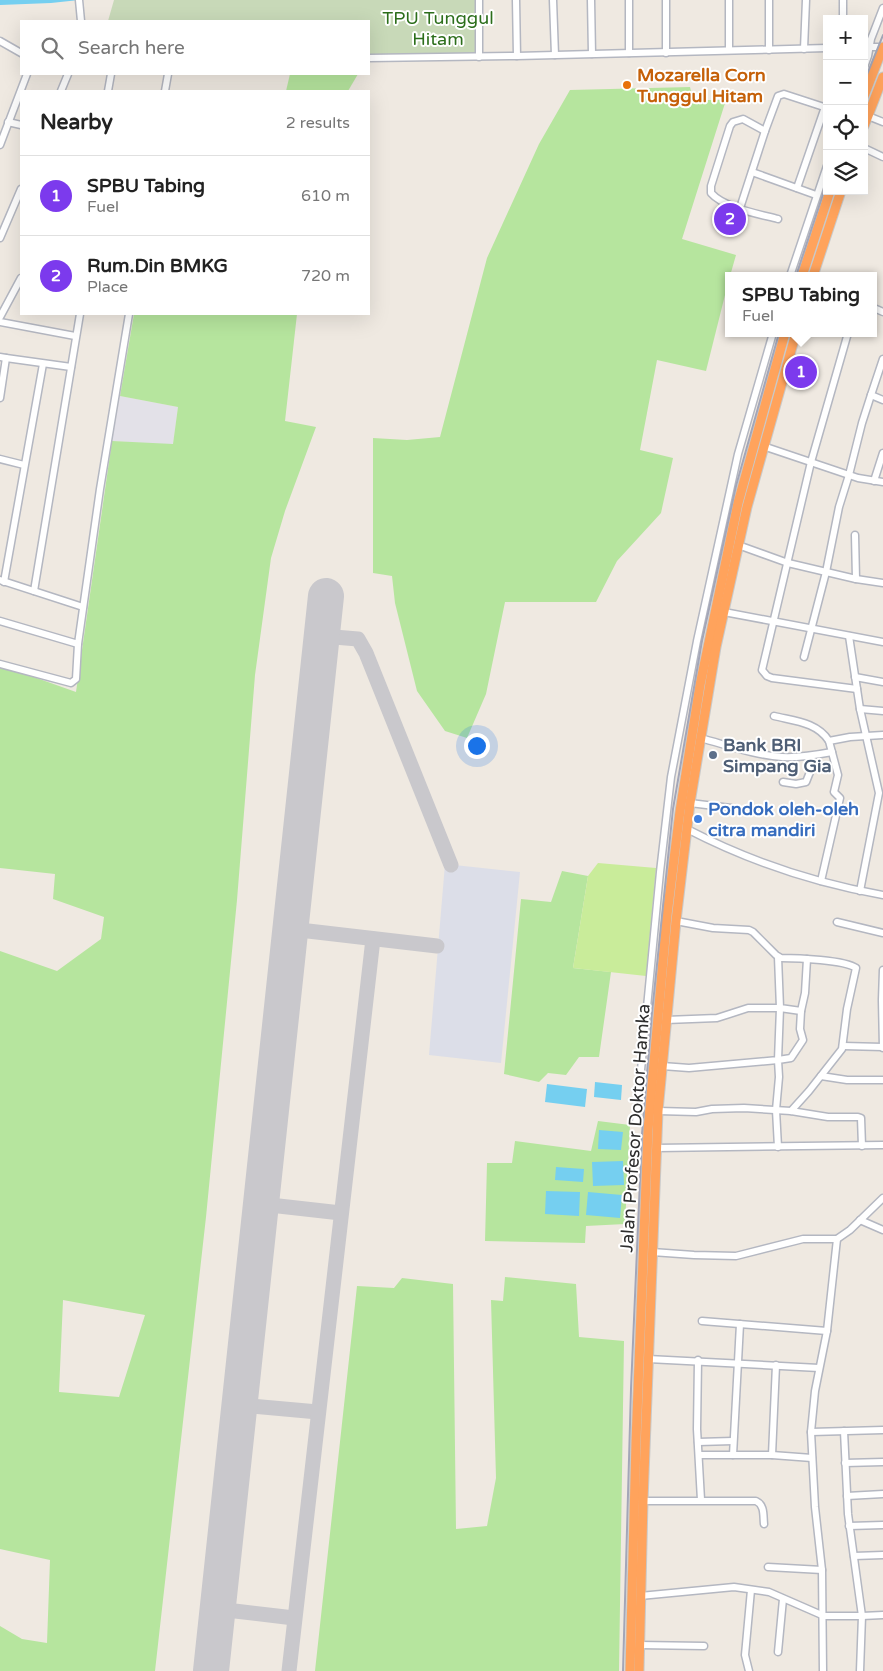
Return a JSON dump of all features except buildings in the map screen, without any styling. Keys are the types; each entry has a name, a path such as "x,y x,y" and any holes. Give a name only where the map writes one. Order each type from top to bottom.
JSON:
{"highway":[{"path":"868,86 883,47"},
{"path":"868,116 883,77"},
{"path":"803,272 829,195"},
{"path":"814,272 840,195"},
{"path":"812,244 822,247"},
{"path":"668,955 676,921 712,646 724,612 763,446 765,420 784,337"},
{"path":"668,955 680,811 688,751 712,646 738,503 795,337"},
{"name":"Jalan Profesor Doktor Hamka","path":"646,1303 650,1189 656,1148 666,1020 668,955"},
{"name":"Jalan Profesor Doktor Hamka","path":"646,1303 652,1252 648,1130 668,955"},
{"path":"641,1421 648,1359 646,1303"},
{"path":"639,1671 639,1645 635,1634 646,1303"},
{"path":"630,1671 640,1596 643,1501 640,1441"}],"street":[{"path":"79,0 81,20"},
{"path":"479,0 479,57"},
{"path":"516,0 517,56"},
{"path":"553,0 555,55"},
{"path":"591,0 592,54"},
{"path":"629,0 629,53"},
{"path":"666,0 666,52"},
{"path":"729,0 729,50"},
{"path":"769,0 769,50"},
{"path":"804,49 806,0"},
{"path":"843,0 843,15"},
{"path":"868,45 883,8"},
{"path":"0,41 20,52"},
{"path":"868,47 883,47"},
{"path":"370,58 823,48"},
{"path":"21,90 27,75"},
{"path":"61,90 68,75"},
{"path":"108,90 111,75"},
{"path":"165,90 168,75"},
{"path":"0,145 20,92"},
{"path":"740,208 777,97 780,94 823,107"},
{"path":"797,188 823,116"},
{"path":"868,116 883,122"},
{"path":"765,131 743,119 734,122 730,126 711,186 711,193 723,202 778,220"},
{"path":"8,122 20,125"},
{"path":"868,150 883,157"},
{"path":"752,172 816,195"},
{"path":"791,272 823,177"},
{"path":"0,238 20,191"},
{"path":"0,318 18,290"},
{"path":"34,591 80,315"},
{"path":"0,664 70,683 76,679 83,607 129,315"},
{"path":"0,322 76,336"},
{"path":"636,1122 667,808 696,641 736,463 772,337"},
{"path":"847,337 811,462 763,666 764,674 767,676 857,689"},
{"path":"0,398 3,358 71,367"},
{"path":"804,657 826,572 839,506 850,475 862,423 883,359"},
{"path":"43,364 2,581 83,607"},
{"path":"871,395 883,400"},
{"path":"763,446 858,478 883,482"},
{"path":"874,481 883,453"},
{"path":"0,459 24,465"},
{"path":"854,535 856,579"},
{"path":"738,546 788,563 856,579 883,583"},
{"path":"724,612 883,642"},
{"path":"0,621 78,644"},
{"path":"849,636 860,709 879,793 860,891"},
{"path":"855,677 883,682"},
{"path":"860,709 883,711"},
{"path":"774,716 814,726 822,731 829,741 838,776 834,792 840,798 821,880"},
{"path":"829,741 883,734"},
{"path":"700,738 722,745 773,756 810,756 832,752"},
{"path":"783,782 796,784 806,782 808,779 810,756"},
{"path":"690,803 731,808"},
{"path":"667,808 680,811"},
{"path":"687,829 742,856 798,875 883,895"},
{"path":"676,921 714,928 751,931 778,956 835,962 856,968 846,1015 843,1046 809,1091 790,1111"},
{"path":"837,922 883,933"},
{"path":"778,956 780,1008 779,1077 776,1110 778,1147"},
{"path":"662,1066 689,1068 792,1058 803,1042 800,1028 806,959"},
{"path":"843,1046 883,1047 883,970"},
{"path":"666,1020 717,1018 748,1008 780,1008 801,1011"},
{"path":"821,1076 848,1080 883,1080"},
{"path":"658,1111 696,1112 712,1109 744,1108 790,1111 828,1117 858,1117 862,1120 862,1146"},
{"path":"656,1148 883,1145"},
{"path":"652,1252 736,1256 803,1239 837,1239 883,1198"},
{"path":"860,1220 883,1230"},
{"path":"823,1671 824,1616 822,1570 815,1507 811,1432 819,1368 827,1330 837,1239"},
{"path":"702,1321 827,1330"},
{"path":"733,1455 740,1324"},
{"path":"648,1359 698,1360 819,1368"},
{"path":"698,1360 700,1500"},
{"path":"772,1455 776,1365"},
{"path":"811,1432 883,1430"},
{"path":"844,1431 849,1526 862,1616 860,1671"},
{"path":"698,1442 734,1441"},
{"path":"699,1455 772,1455 812,1458"},
{"path":"845,1463 883,1462"},
{"path":"847,1496 883,1494"},
{"path":"643,1501 758,1502 763,1508 764,1524"},
{"path":"849,1526 883,1525"},
{"path":"854,1556 883,1555"},
{"path":"768,1567 822,1570"},
{"path":"640,1596 734,1587 769,1592 824,1616 883,1614"},
{"path":"749,1671 744,1654 752,1590"},
{"path":"778,1652 783,1599"},
{"path":"639,1645 704,1646"}],"shaded area":[{"path":"120,396 178,407 173,445 112,441"},
{"path":"445,864 520,872 501,1063 429,1055"}],"green space":[{"name":"TPU Tunggul Hitam","path":"114,0 478,0 479,56 370,58 370,20 108,20"},
{"path":"290,75 357,75 349,90 286,90"},
{"path":"690,87 693,100 726,100 682,239 736,255 731,272 725,272 725,295 706,371 657,360 640,450 673,458 661,513 617,561 596,602 505,602 486,694 467,738 445,731 417,691 395,603 392,576 373,573 373,438 407,440 440,437 487,258 539,144 570,90"},
{"path":"134,315 297,315 285,421 316,427 285,511 271,558 255,675 237,900 206,1217 155,1671 0,1671 0,1626 22,1639 47,1643 50,1560 0,1549 0,951 57,971 101,939 104,917 53,899 55,874 0,868 0,665 76,692 112,441 173,444 178,407 120,396","holes":["63,1300 145,1315 119,1397 59,1392"]},
{"path":"598,863 656,868 646,976 573,968 588,876"},
{"path":"562,871 588,876 573,968 611,972 599,1057 579,1057 566,1075 548,1073 539,1082 504,1074 521,899 551,902"},
{"path":"598,1121 630,1125 625,1224 586,1226 585,1243 485,1241 487,1163 512,1163 515,1141 591,1151"},
{"path":"505,1277 576,1284 579,1337 624,1341 619,1671 315,1671 357,1286 394,1288 402,1278 453,1284 456,1529 487,1526 496,1478 491,1300 503,1301"}],"water":[{"path":"0,0 79,0 0,5"},
{"path":"595,1082 622,1085 621,1100 594,1097"},
{"path":"547,1084 587,1089 585,1107 545,1102"},
{"path":"599,1130 623,1132 621,1150 598,1149"},
{"path":"623,1161 624,1185 593,1186 592,1162"},
{"path":"556,1167 584,1169 583,1182 555,1180"},
{"path":"546,1191 580,1192 579,1216 545,1214"},
{"path":"588,1192 622,1195 620,1218 586,1215"}],"taxiway":[{"path":"322,636 358,639 366,653 451,865"},
{"path":"291,929 437,946"},
{"path":"289,1671 373,939"},
{"path":"261,1204 341,1213"},
{"path":"240,1405 318,1412"},
{"path":"218,1609 294,1618"}],"runway":[{"path":"211,1671 326,596"}],"railway":[{"path":"868,72 883,35"},
{"path":"797,272 823,194"},
{"path":"623,1671 631,1389 642,1134 652,1013 673,809 702,641 736,486 778,337"}],"place":[{"name":"Mozarella Corn Tunggul Hitam","path":"627,85"},
{"name":"Rum.Din BMKG","path":"730,219"},
{"name":"SPBU Tabing","path":"801,372"},
{"name":"Bank BRI Simpang Gia","path":"713,755"},
{"name":"Pondok oleh-oleh citra mandiri","path":"698,819"}]}
